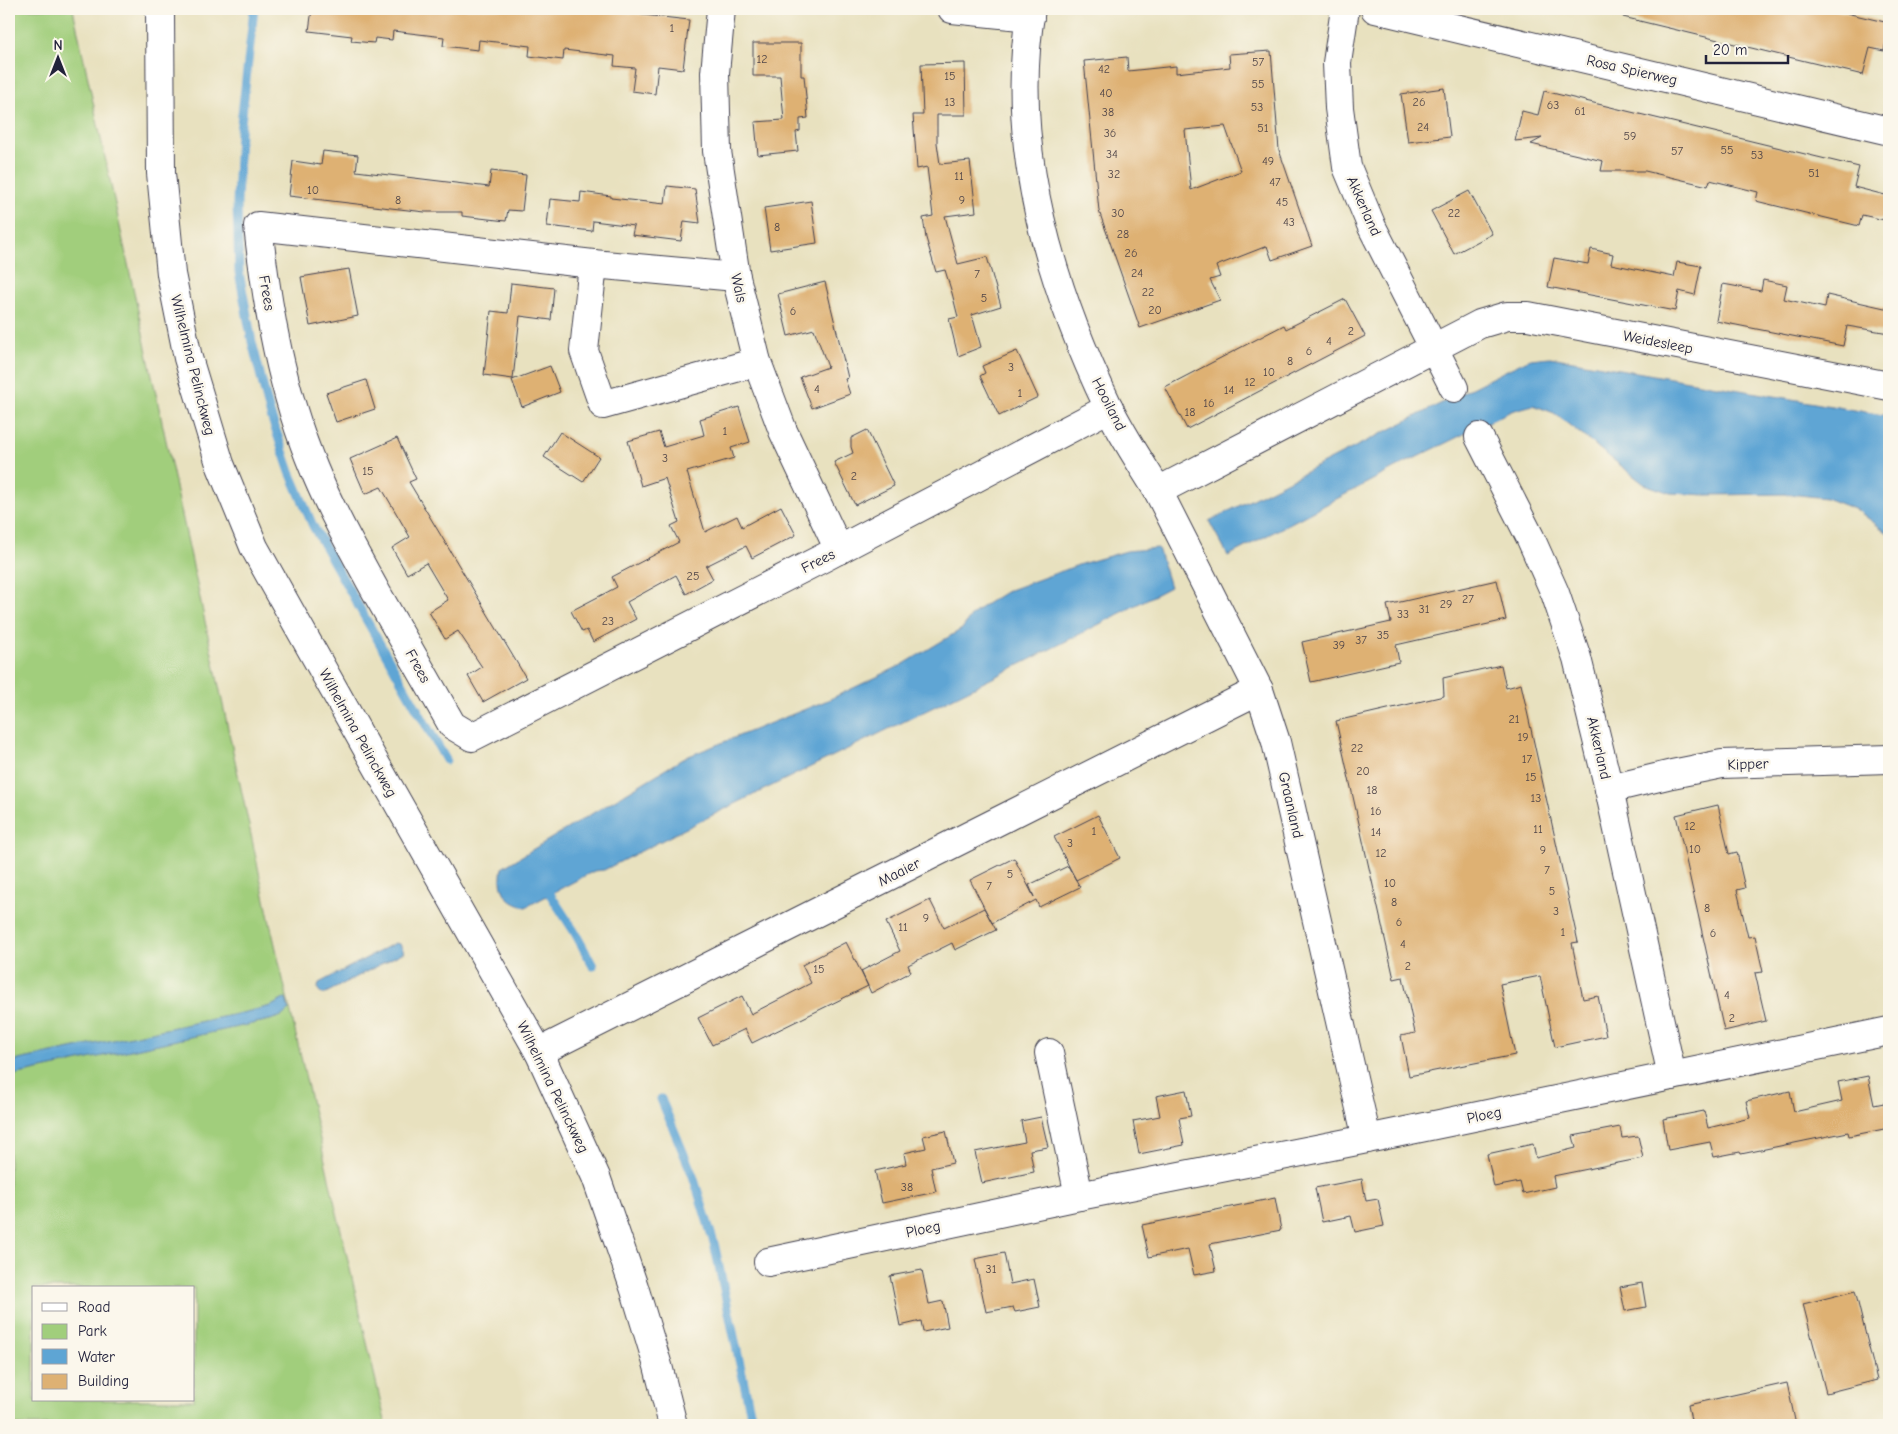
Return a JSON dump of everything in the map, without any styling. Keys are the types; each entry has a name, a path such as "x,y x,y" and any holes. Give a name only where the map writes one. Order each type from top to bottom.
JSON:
{"street":[{"name":"Wilhelmina Pelinckweg","path":"160,9 161,173 171,274 188,358 220,464 254,546 539,1052 596,1177 634,1287 658,1366 673,1425"},
{"name":"Wals","path":"721,9 715,73 717,151 736,277 757,362 783,431 839,550"},
{"path":"952,9 1030,13"},
{"name":"Akkerland","path":"1345,9 1337,63 1339,108 1347,167 1372,227 1454,388"},
{"name":"Rosa Spierweg","path":"1375,9 1889,131"},
{"name":"Hooiland","path":"1030,13 1026,51 1026,117 1033,181 1061,290 1080,344 1109,408 1158,491"},
{"name":"Frees","path":"736,277 593,264 258,226 263,271 287,390 314,469 351,546 452,725 472,737 839,550 1109,408"},
{"path":"593,264 584,351 603,405 757,362"},
{"name":"Weidesleep","path":"1433,349 1480,324 1508,316 1528,316 1889,386"},
{"path":"1158,491 1433,349"},
{"name":"Akkerland","path":"1479,437 1530,537 1555,592 1577,658 1609,789 1672,1076"},
{"name":"Graanland","path":"1158,491 1259,690 1278,750 1367,1139"},
{"name":"Maaier","path":"539,1052 1259,690"},
{"name":"Kipper","path":"1609,789 1722,764 1889,759"},
{"name":"Ploeg","path":"768,1262 1079,1196 1367,1139 1889,1031"},
{"path":"1049,1053 1079,1196"}],"green space":[{"path":"9,9 73,9 270,923 386,1425 9,1425 9,1076 270,1020 289,1010 286,998 271,1006 9,1062"}],"water":[{"path":"1550,357 1889,416 1889,534 1857,510 1826,498 1790,494 1706,495 1670,493 1644,484 1554,413 1533,405 1511,411 1403,464 1228,556 1209,521 1509,369 1530,359"},
{"path":"1158,548 1170,587 1029,660 604,870 594,871 526,907 513,902 505,894 501,882 502,868 684,758 828,700 902,665 962,629 971,616 1007,591 1081,564 1127,551"},
{"path":"395,943 400,944 404,952 324,994 319,992 319,983"},
{"path":"286,998 289,1010 282,1016 270,1020 9,1076 9,1062 246,1012 271,1006"}],"building":[{"path":"312,9 590,9 689,20 683,69 658,66 655,94 632,91 635,68 614,66 615,56 564,50 563,60 529,56 530,46 479,40 478,50 443,46 444,37 393,31 392,40 375,38 374,43 351,41 352,36 309,31"},
{"path":"1624,9 1829,9 1889,23 1889,27 1884,51 1870,48 1863,75 1623,17"},
{"path":"753,43 801,43 801,76 804,76 808,118 800,119 800,131 796,132 798,151 758,155 755,122 784,120 780,76 753,76"},
{"path":"1271,51 1279,150 1312,246 1272,260 1267,246 1216,266 1220,277 1210,280 1220,300 1140,328 1099,211 1084,61 1127,57 1128,71 1176,66 1176,73 1230,67 1229,54","holes":["1225,126 1241,171 1191,190 1185,130"]},
{"path":"965,63 966,115 937,115 937,143 940,164 970,161 976,212 945,216 958,264 987,257 1001,306 972,315 981,347 958,356 949,319 958,317 952,293 945,270 936,272 926,238 923,218 933,216 927,167 917,169 913,115 923,115 921,64"},
{"path":"1444,88 1450,137 1408,142 1401,94"},
{"path":"1544,91 1859,167 1854,187 1889,196 1889,221 1862,215 1859,226 1756,201 1758,192 1710,180 1708,186 1645,171 1601,171 1603,161 1531,144 1542,138 1515,141 1522,111 1538,115"},
{"path":"323,151 358,155 356,171 489,187 491,171 526,175 522,211 508,210 506,221 462,216 462,212 425,212 289,196 293,161 321,165"},
{"path":"667,186 695,189 700,223 684,221 681,241 632,235 634,226 593,221 592,231 547,226 550,199 580,202 581,192 611,196 611,198 665,204"},
{"path":"1469,191 1492,234 1454,254 1431,211"},
{"path":"811,201 817,243 770,250 764,208"},
{"path":"1591,249 1613,254 1611,264 1674,277 1677,262 1701,266 1695,295 1679,291 1675,311 1548,287 1554,258 1588,264"},
{"path":"349,269 358,316 310,326 301,277"},
{"path":"1763,280 1787,285 1784,299 1825,308 1827,295 1889,309 1889,333 1847,326 1843,346 1716,321 1723,284 1761,291"},
{"path":"825,282 848,378 845,379 850,394 812,408 800,377 828,367 814,329 788,336 778,294"},
{"path":"511,283 554,288 551,320 520,316 513,379 484,375 491,311 508,313"},
{"path":"1345,299 1365,336 1187,429 1165,387 1284,325 1286,329"},
{"path":"1017,351 1038,397 999,416 980,376 985,373 982,366"},
{"path":"550,366 560,392 522,407 512,380"},
{"path":"366,380 375,409 336,422 326,393"},
{"path":"739,407 750,442 731,448 734,458 687,472 705,532 737,516 742,527 781,506 796,535 752,558 746,546 706,566 713,579 686,594 676,575 627,602 636,619 593,642 587,630 582,632 571,611 617,587 612,577 679,542 671,526 679,522 665,478 641,486 628,441 659,432 664,447 704,435 700,419"},
{"path":"867,430 894,486 855,505 834,462 853,453 851,438"},
{"path":"560,432 599,457 583,482 544,457"},
{"path":"397,438 416,479 409,482 526,678 483,702 468,676 482,667 458,631 445,639 429,612 448,600 426,563 407,574 392,548 410,537 381,487 365,494 350,459"},
{"path":"1497,580 1506,620 1396,645 1399,662 1311,682 1302,642 1391,622 1387,605"},
{"path":"1501,665 1506,688 1521,684 1578,942 1572,943 1583,999 1598,996 1606,1036 1555,1047 1540,976 1500,984 1515,1055 1409,1076 1401,1036 1415,1033 1403,977 1394,979 1336,721 1444,696 1443,678"},
{"path":"1718,805 1729,854 1737,852 1745,888 1737,890 1748,937 1755,936 1763,972 1755,973 1766,1021 1724,1031 1676,815"},
{"path":"1098,815 1120,858 1076,880 1054,837"},
{"path":"1014,858 1034,897 1029,885 1068,866 1080,887 1039,907 1036,900 992,923 970,880"},
{"path":"930,900 944,928 984,908 996,930 955,950 952,943 908,965 911,972 871,993 861,971 900,951 886,922"},
{"path":"846,942 868,986 752,1043 745,1029 712,1045 698,1018 742,996 751,1014 811,983 802,965"},
{"path":"1868,1076 1874,1105 1889,1102 1889,1128 1849,1136 1848,1132 1741,1154 1740,1152 1714,1157 1710,1142 1668,1150 1663,1119 1704,1111 1708,1128 1750,1118 1746,1101 1790,1091 1794,1112 1842,1101 1838,1082"},
{"path":"1186,1090 1191,1116 1179,1118 1184,1145 1139,1154 1133,1121 1160,1116 1156,1096"},
{"path":"1041,1117 1048,1147 1030,1150 1034,1172 982,1183 975,1152 1025,1142 1021,1121"},
{"path":"1620,1127 1622,1138 1638,1136 1643,1158 1553,1176 1555,1187 1523,1194 1520,1182 1494,1187 1487,1154 1533,1144 1536,1158 1576,1148 1573,1136"},
{"path":"946,1131 953,1163 931,1168 936,1192 882,1203 875,1171 906,1164 904,1153 926,1148 923,1136"},
{"path":"1362,1179 1366,1201 1378,1199 1384,1226 1355,1232 1351,1216 1322,1222 1315,1188"},
{"path":"1275,1198 1281,1230 1210,1244 1216,1271 1194,1275 1188,1249 1149,1257 1142,1225"},
{"path":"1004,1253 1010,1284 1034,1279 1040,1307 1015,1312 1013,1307 986,1312 975,1259"},
{"path":"922,1270 929,1304 943,1301 948,1327 923,1332 921,1321 900,1326 890,1276"},
{"path":"1642,1283 1646,1307 1625,1311 1620,1287"},
{"path":"1855,1291 1877,1380 1826,1393 1803,1304"},
{"path":"1787,1383 1796,1425 1692,1425 1688,1405"}],"waterway":[{"path":"254,9 240,132 237,203 239,272 252,342 270,413 290,472 313,526 446,760"},
{"path":"550,894 574,931 593,966"},
{"path":"661,1099 693,1176 714,1243 753,1425"}]}
